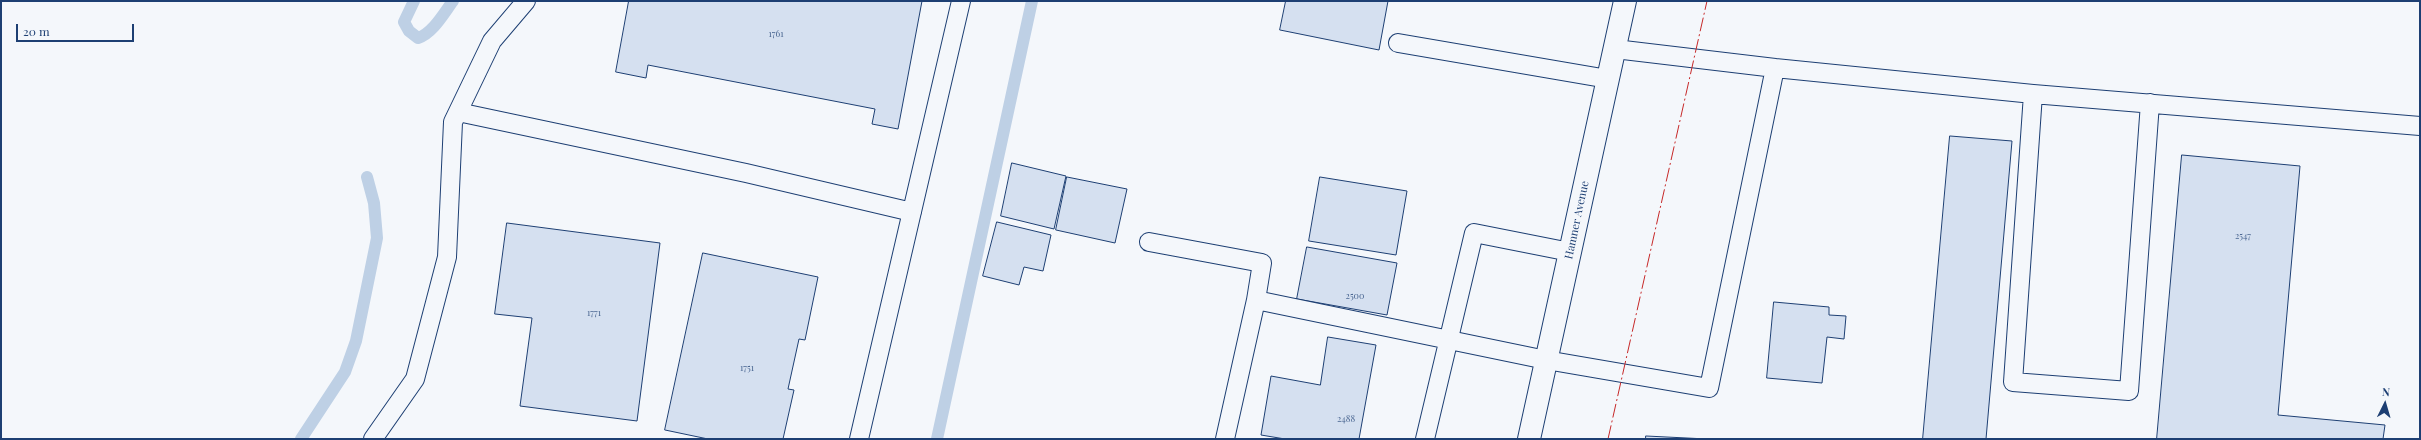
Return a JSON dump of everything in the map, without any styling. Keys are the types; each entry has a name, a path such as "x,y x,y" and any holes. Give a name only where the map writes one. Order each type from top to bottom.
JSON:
{"main road":[{"name":"Hamner Avenue","path":"1529,439 1625,1"}],"lane":[{"path":"373,439 415,379 447,257 453,122 492,41 526,1"},
{"path":"859,439 961,1"},
{"path":"1398,44 1608,79"},
{"path":"1614,49 1775,68 2033,94 2420,126"},
{"path":"1256,300 1546,360 1709,388 1775,68"},
{"path":"2033,94 2013,382 2129,391 2150,103"},
{"path":"458,112 746,173 912,212"},
{"path":"1425,439 1447,340 1474,233 1570,252"},
{"path":"1149,242 1262,263 1256,300 1225,439"}],"building":[{"path":"629,1 922,1 898,129 872,124 875,109 648,65 646,78 616,72"},
{"path":"1286,1 1388,1 1379,50 1280,30"},
{"path":"1950,136 2012,141 1986,439 1923,439"},
{"path":"2182,155 2300,166 2278,415 2385,425 2383,439 2157,439"},
{"path":"1012,163 1066,176 1054,229 1001,216"},
{"path":"1067,177 1127,189 1115,243 1056,230"},
{"path":"1320,177 1407,191 1396,255 1309,241"},
{"path":"997,222 1051,235 1043,271 1024,267 1019,285 983,276"},
{"path":"507,223 660,243 637,421 520,406 532,318 495,314"},
{"path":"1307,247 1397,263 1387,315 1297,299"},
{"path":"703,253 818,277 805,340 799,339 788,389 794,390 783,439 708,439 665,430"},
{"path":"1774,302 1829,307 1829,315 1846,316 1844,339 1827,337 1822,383 1767,378"},
{"path":"1328,337 1376,345 1359,439 1285,439 1261,435 1271,376 1320,385"},
{"path":"1646,436 1707,439 1646,439"}],"waterway":[{"path":"414,1 404,22 409,31 418,38 429,32 453,1"},
{"path":"937,439 1032,1"},
{"path":"301,439 345,372 356,341 377,238 374,203 367,177"}],"power":[{"path":"1608,439 1707,1"}]}
